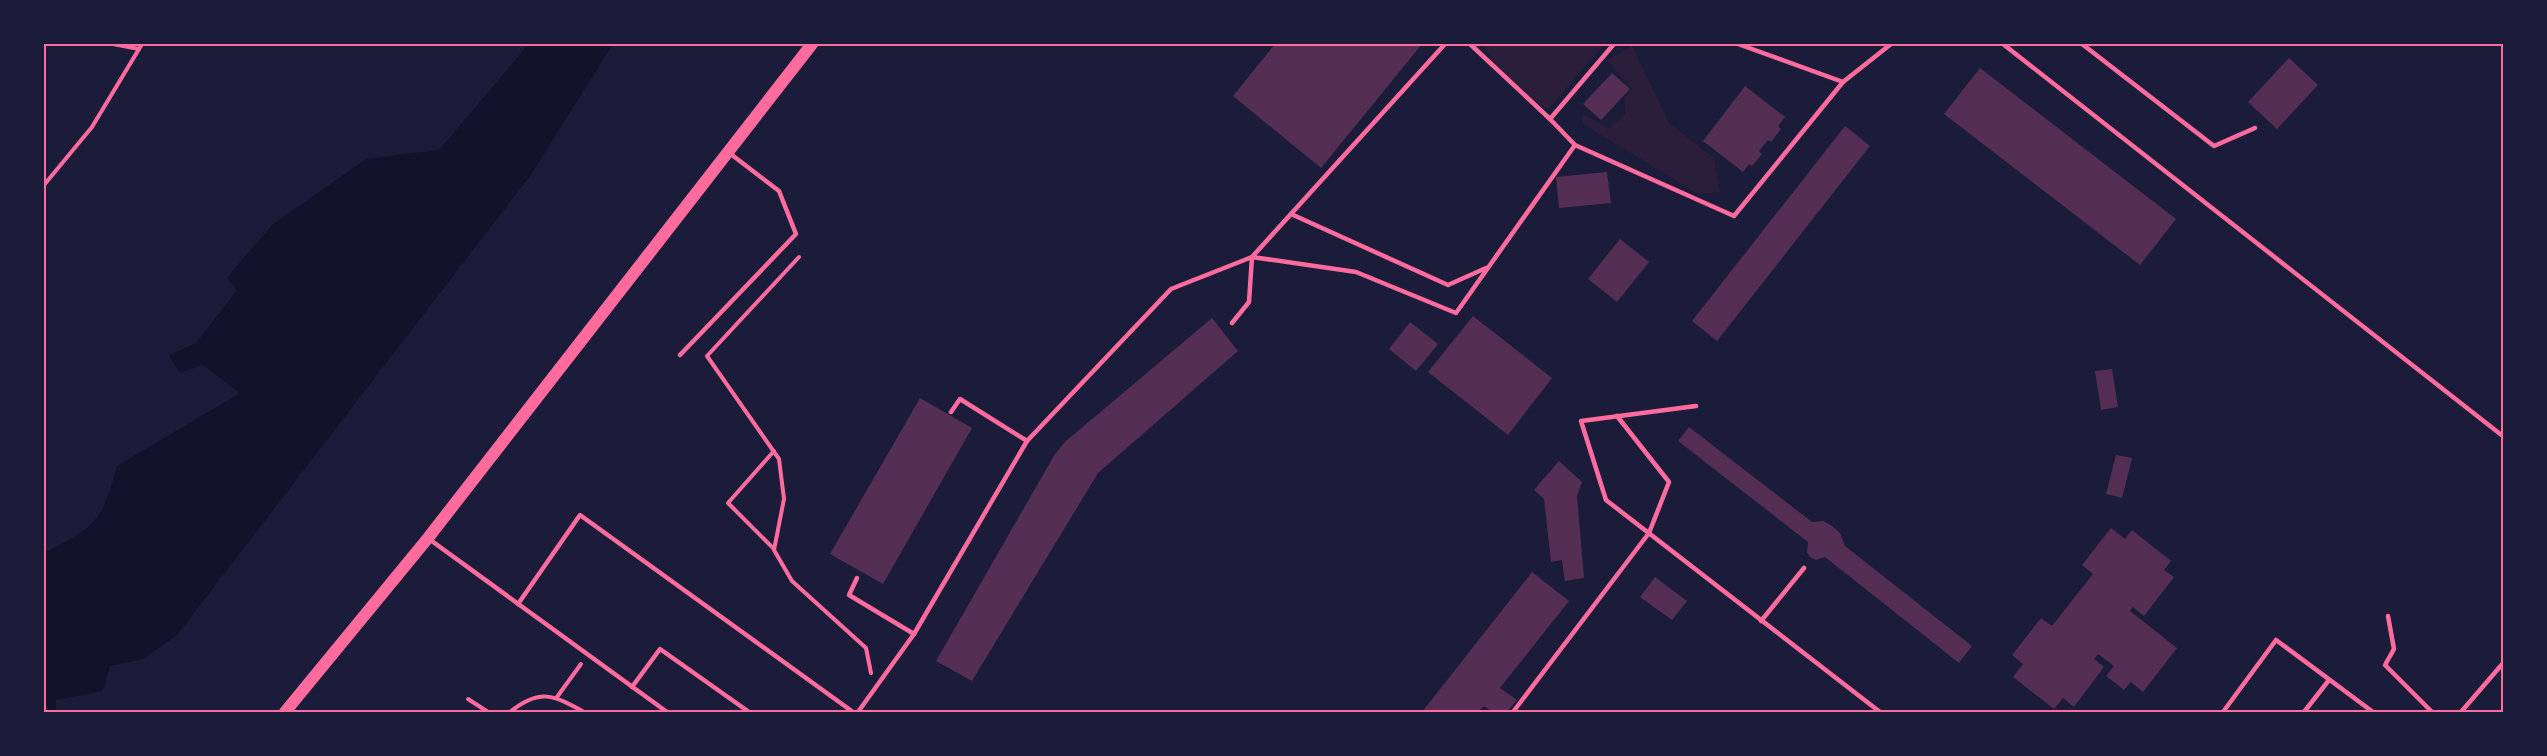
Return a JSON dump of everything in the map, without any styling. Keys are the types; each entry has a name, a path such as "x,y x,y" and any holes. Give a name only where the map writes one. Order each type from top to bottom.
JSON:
{"main road":[{"path":"285,712 428,538 812,44"}],"lane":[{"path":"858,712 914,634 1027,441 1171,289 1252,257 1445,44"},
{"path":"1470,44 1575,145 1734,216 1843,82 1891,44"},
{"path":"1550,119 1614,44"},
{"path":"1738,44 1843,82"},
{"path":"2003,44 2504,437"},
{"path":"2082,44 2214,146 2255,129"},
{"path":"1252,257 1356,272 1456,313 1575,145"},
{"path":"680,355 796,234 779,191 728,152"},
{"path":"1291,214 1448,285 1488,267"},
{"path":"1232,323 1249,302 1252,257"},
{"path":"951,412 960,399 1027,441"},
{"path":"1696,406 1581,421 1606,500 1881,712"},
{"path":"1513,712 1649,533 1669,482 1617,416"},
{"path":"518,604 580,515 853,712"},
{"path":"428,538 668,712"},
{"path":"1761,621 1804,568"},
{"path":"858,578 849,595 914,634"},
{"path":"2388,616 2394,648 2385,665 2432,712"},
{"path":"2223,712 2276,640 2373,712"},
{"path":"632,687 660,649 749,712"},
{"path":"2462,712 2504,662"},
{"path":"2304,712 2329,680"}],"path":[{"path":"113,44 139,49"},
{"path":"44,185 92,127 142,44"},
{"path":"774,550 784,499 779,459 707,356 799,257"},
{"path":"774,451 728,503 774,550 792,581 866,648 874,691"},
{"path":"557,698 583,661"},
{"path":"510,712 523,702 538,696 557,698 584,712"},
{"path":"468,699 488,712"}],"shaded area":[{"path":"529,44 613,44 530,176 177,635 143,659 110,666 103,691 56,700 56,712 44,712 44,553 86,529 94,521 101,512 117,466 240,393 203,365 179,373 169,355 196,343 237,290 227,278 272,225 366,159 439,150"},
{"path":"1482,44 1604,44 1548,110 1507,83"},
{"path":"1632,46 1669,123 1714,158 1720,192 1698,194 1583,124 1582,113 1609,128 1625,114 1624,97 1632,89 1607,60"}],"building":[{"path":"1275,44 1422,44 1321,168 1233,96"},
{"path":"2289,58 2318,85 2277,129 2248,102"},
{"path":"1980,68 2176,219 2140,265 1944,114"},
{"path":"1612,73 1630,89 1601,120 1583,104"},
{"path":"1745,86 1785,117 1778,126 1781,129 1771,142 1768,140 1759,151 1762,154 1752,166 1749,164 1743,172 1703,141"},
{"path":"1845,126 1870,146 1717,341 1692,321"},
{"path":"1607,172 1611,203 1559,208 1556,177"},
{"path":"1620,239 1649,262 1617,302 1588,279"},
{"path":"1473,316 1552,378 1508,435 1428,372"},
{"path":"1212,318 1238,351 1098,473 972,681 936,661 1055,454 1066,441"},
{"path":"1410,322 1438,344 1416,371 1389,349"},
{"path":"2112,369 2118,407 2101,410 2095,371"},
{"path":"920,398 972,428 883,584 830,554"},
{"path":"1689,427 1812,522 1823,521 1832,526 1840,533 1845,546 1972,646 1959,663 1825,557 1816,560 1810,557 1807,552 1808,542 1678,441"},
{"path":"2116,455 2132,458 2122,498 2106,494"},
{"path":"1559,461 1582,482 1577,496 1584,578 1565,581 1562,560 1551,562 1544,499 1534,490"},
{"path":"2111,528 2125,539 2132,530 2171,561 2164,570 2174,577 2144,616 2133,607 2130,611 2177,648 2143,692 2131,682 2124,690 2106,676 2114,666 2098,654 2094,659 2104,667 2074,707 2063,698 2054,709 2013,677 2023,664 2012,655 2041,618 2052,626 2093,574 2082,565"},
{"path":"1532,572 1569,601 1500,688 1517,700 1507,712 1492,712 1484,706 1478,712 1422,712"},
{"path":"1655,577 1687,601 1672,620 1640,597"}]}
